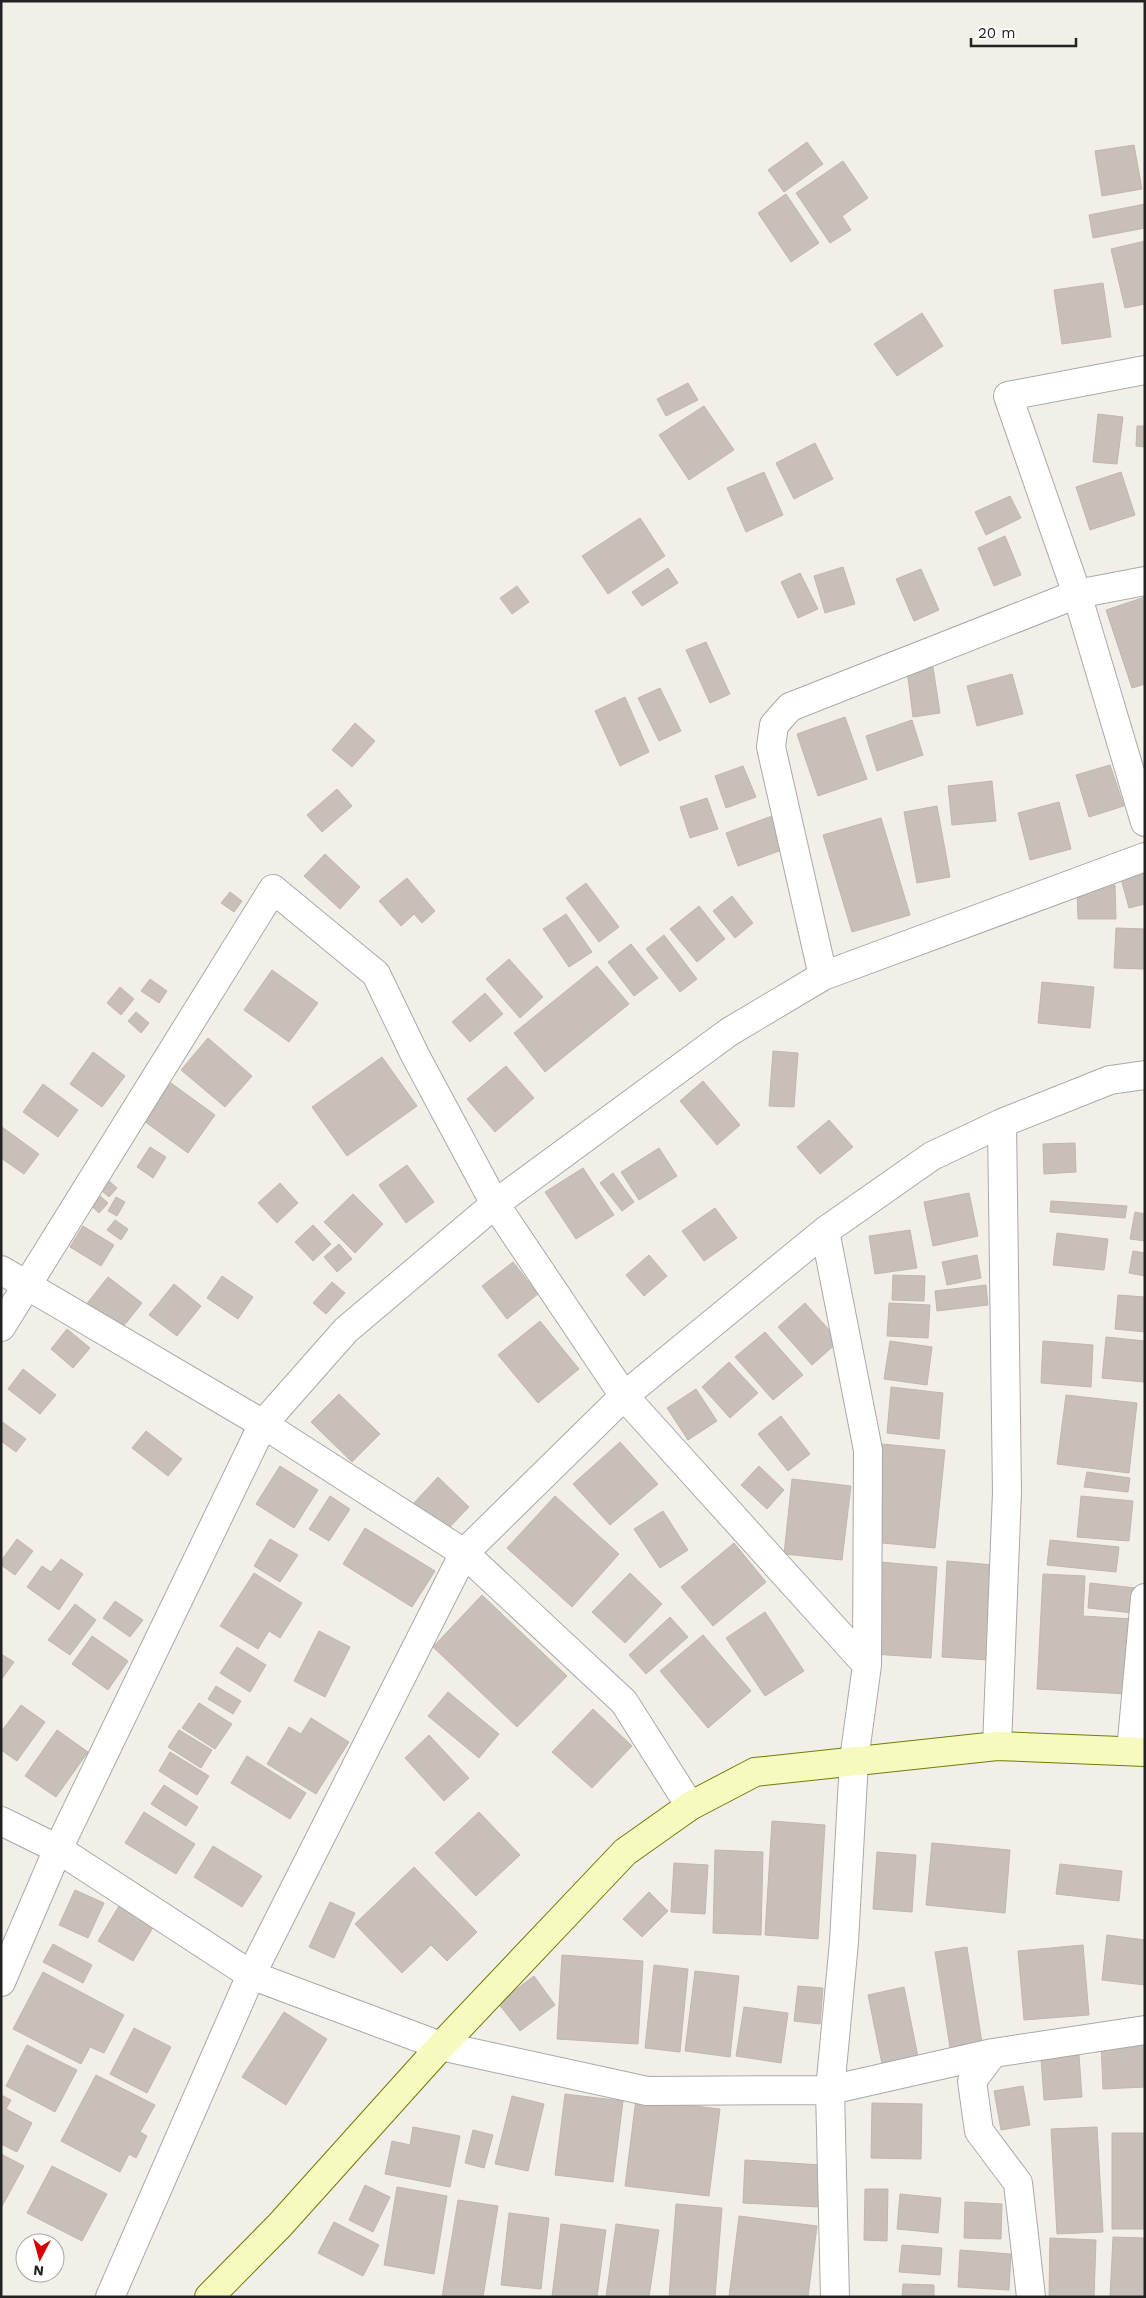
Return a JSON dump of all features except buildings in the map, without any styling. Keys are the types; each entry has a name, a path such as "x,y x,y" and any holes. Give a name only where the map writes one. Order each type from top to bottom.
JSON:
{"street":[{"path":"1145,370 1008,396 1077,594 1145,822"},
{"path":"823,976 771,747 774,725 790,707 1077,594 1145,581"},
{"path":"1,1982 58,1849 263,1424 346,1330 495,1204 729,1032 823,976 1145,857"},
{"path":"1,1327 273,889 376,974 415,1055 495,1204 624,1396 867,1665"},
{"path":"110,2297 251,1975 464,1553 624,1396 825,1231 932,1156 1002,1123 1110,1080 1145,1075"},
{"path":"997,1746 1007,1492 1002,1123"},
{"path":"825,1231 868,1450 867,1665 854,1760 844,1942 830,2090 835,2297"},
{"path":"1,1270 263,1424 464,1553 624,1702 690,1806"},
{"path":"208,2297 280,2225 441,2046 626,1852 690,1806 754,1772 997,1746 1138,1752 1145,1598"},
{"path":"1,1821 58,1849 251,1975 441,2046 648,2091 830,2090 993,2053 1145,2030"},
{"path":"993,2053 972,2081 980,2131 1018,2183 1031,2297"}]}
